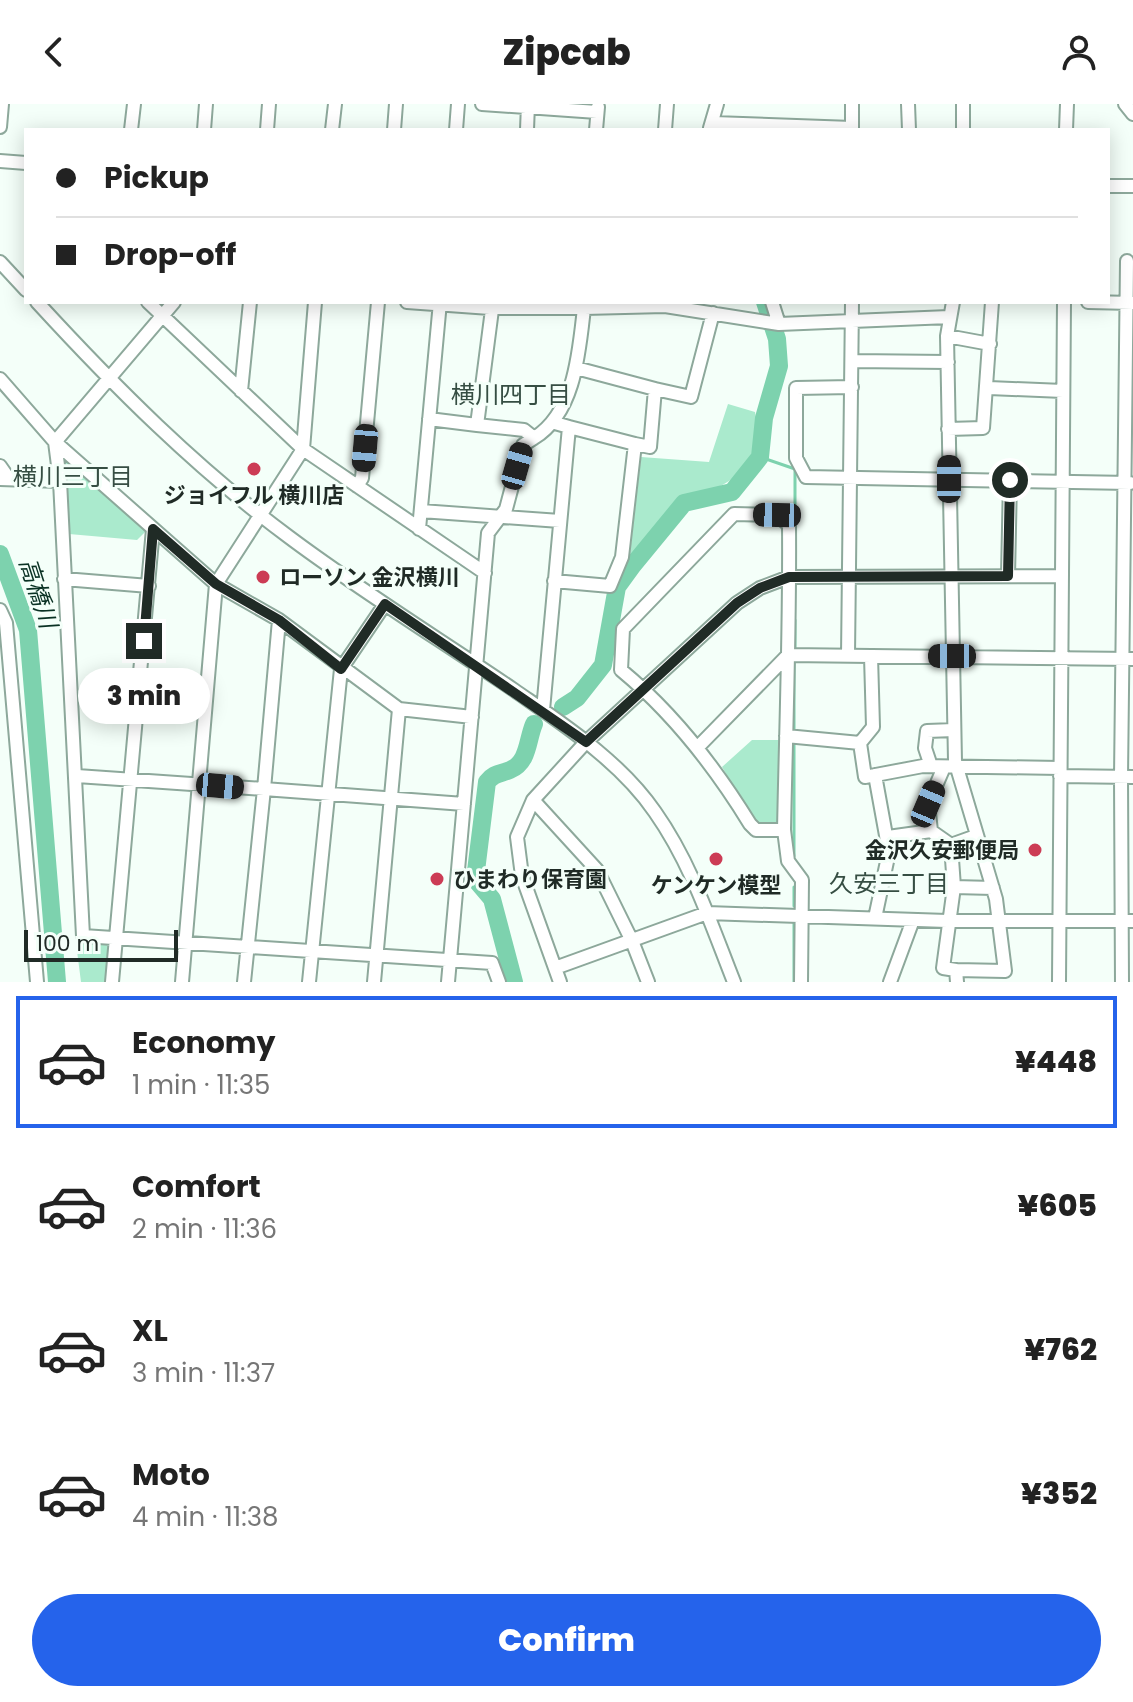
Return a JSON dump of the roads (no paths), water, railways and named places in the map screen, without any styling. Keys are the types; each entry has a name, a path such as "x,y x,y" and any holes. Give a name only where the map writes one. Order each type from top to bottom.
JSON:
{"street":[{"path":"0,127 2,104"},
{"path":"131,128 134,104"},
{"path":"204,128 206,104"},
{"path":"267,128 269,104"},
{"path":"332,128 335,104"},
{"path":"394,128 396,104"},
{"path":"456,128 458,104"},
{"path":"482,104 597,108 596,128"},
{"path":"665,128 667,104"},
{"path":"717,104 712,127 782,128"},
{"path":"852,104 852,128"},
{"path":"908,104 909,128"},
{"path":"963,104 963,128"},
{"path":"1066,128 1067,104"},
{"path":"1125,104 1133,114"},
{"path":"527,128 528,106"},
{"path":"0,161 24,165"},
{"path":"1110,186 1133,186"},
{"path":"1126,978 1130,303 1127,261"},
{"path":"2,267 24,288"},
{"path":"1110,303 1130,303"},
{"path":"39,304 107,378 205,470 260,514 385,604 543,710 617,769 655,811 688,869 734,982"},
{"path":"150,304 303,449 485,573"},
{"path":"172,304 55,442 60,481 77,776 83,936 185,940 492,963 499,982"},
{"path":"241,391 250,304"},
{"path":"182,982 216,584 303,449 315,304"},
{"path":"357,486 362,478 378,304"},
{"path":"419,529 440,304"},
{"path":"466,304 665,304 773,323 949,317"},
{"path":"772,304 773,323"},
{"path":"848,656 852,304"},
{"path":"931,831 928,804 944,767 954,730 947,336 952,304"},
{"path":"948,429 983,428 989,388 992,304"},
{"path":"1059,982 1064,304"},
{"path":"477,425 492,305"},
{"path":"448,982 488,533 506,509 523,445 555,423 576,368 584,305"},
{"path":"576,368 691,397 713,313"},
{"path":"947,336 990,344"},
{"path":"852,361 948,362"},
{"path":"0,379 55,442 107,484 216,584 279,620 341,669 399,709 472,717"},
{"path":"852,387 796,388 796,458 806,477 1129,483"},
{"path":"989,388 1063,391"},
{"path":"555,423 650,447 655,389"},
{"path":"429,419 524,430 534,438"},
{"path":"543,710 569,427"},
{"path":"554,581 610,586 622,557 635,444"},
{"path":"0,466 5,479 60,481"},
{"path":"1008,576 1010,480"},
{"path":"421,511 560,521"},
{"path":"784,830 756,830 717,770 645,690 621,670 620,639 623,629 734,514 777,515 789,525 784,830 788,861 802,880 801,982"},
{"path":"112,982 153,529"},
{"path":"560,982 522,876 517,837 533,800 586,742 737,603 760,588 789,577 1061,576"},
{"path":"64,579 149,586"},
{"path":"309,982 341,669 385,604"},
{"path":"0,610 37,982"},
{"path":"244,982 279,620"},
{"path":"697,748 788,655 1128,658"},
{"path":"871,656 873,727 860,743 865,777 944,767 1127,777"},
{"path":"374,982 399,709"},
{"path":"951,845 954,887 943,968 956,976 1005,971 993,888 976,836 944,767 925,748 927,731 954,730"},
{"path":"786,736 860,743"},
{"path":"875,775 889,852 875,918"},
{"path":"77,776 464,804"},
{"path":"533,800 597,870 632,941 648,982"},
{"path":"888,837 931,831 951,845"},
{"path":"951,845 976,836"},
{"path":"954,887 993,888"},
{"path":"555,968 707,913 947,921 1128,921"},
{"path":"890,982 913,920"}],"waterway":[{"path":"563,707 577,698 603,665 617,587 633,565 684,503 732,492 760,457 764,418 779,366 777,339 766,304"},
{"path":"760,457 795,469 795,531"},
{"name":"高橋川","path":"0,554 28,630 57,982"},
{"path":"795,620 795,648"},
{"path":"794,660 794,734"},
{"path":"514,982 492,899 475,879 487,782 521,762 534,724"},
{"path":"794,743 794,856"},
{"path":"794,887 794,906"},
{"path":"794,921 794,982"}],"place":[{"name":"ジョイフル 横川店","path":"254,469"},
{"name":"ローソン 金沢横川","path":"263,577"},
{"name":"金沢久安郵便局","path":"1035,850"},
{"name":"ケンケン模型","path":"716,859"},
{"name":"ひまわり保育園","path":"437,879"}],"district":[{"name":"横川四丁目","path":"511,395"},
{"name":"横川三丁目","path":"73,477"},
{"name":"久安三丁目","path":"889,884"}]}
